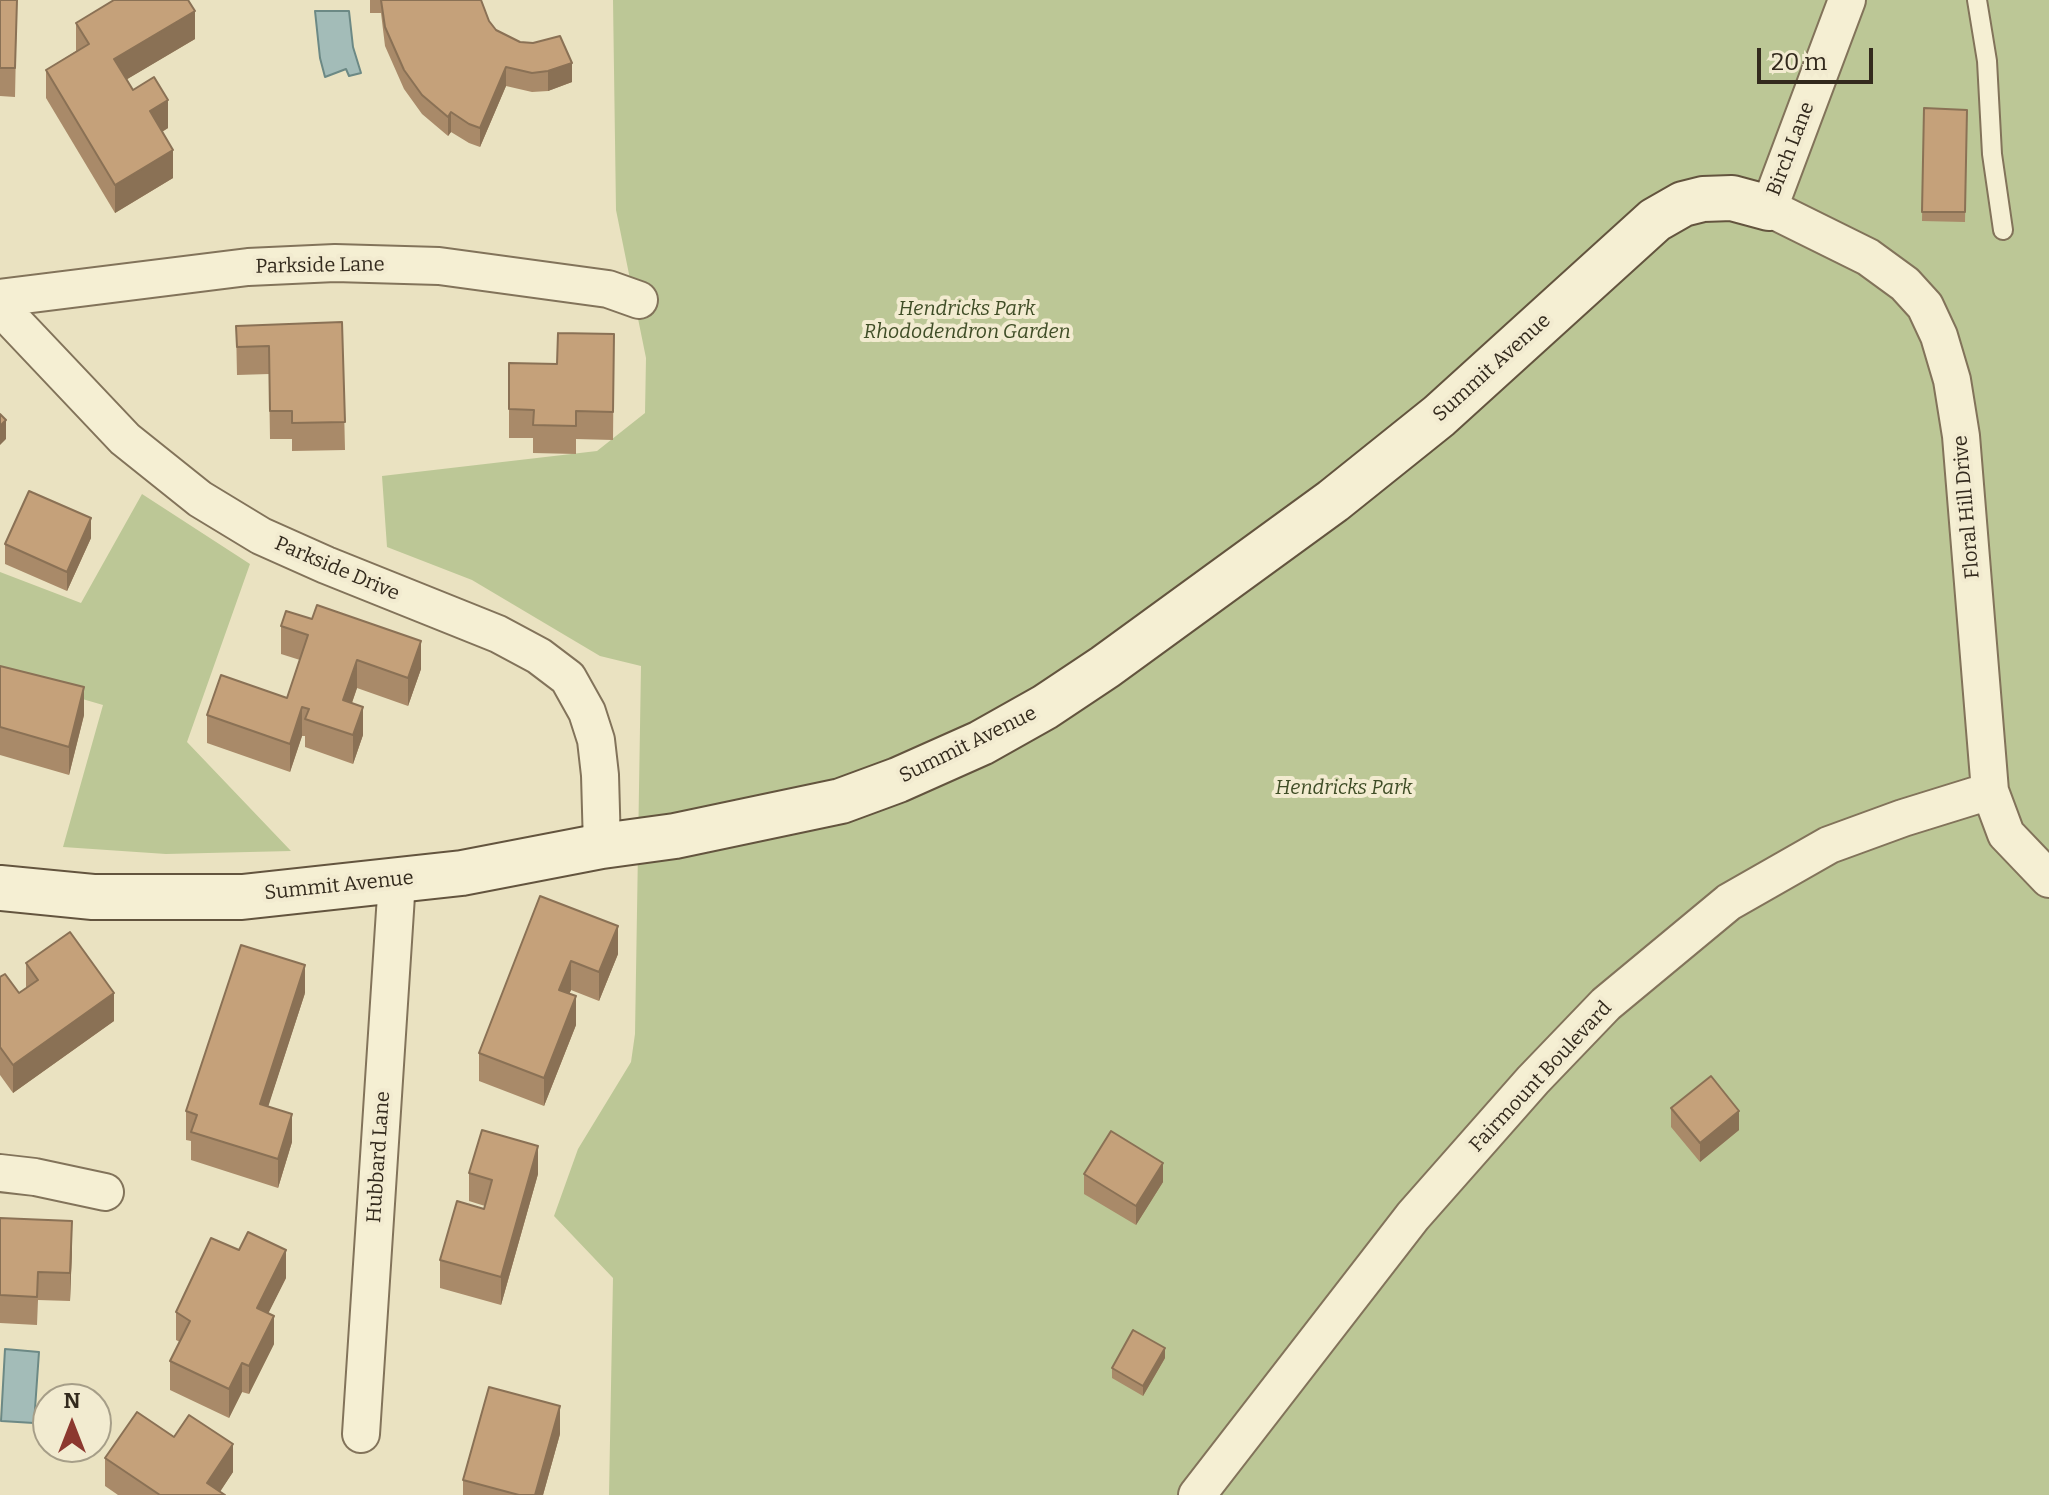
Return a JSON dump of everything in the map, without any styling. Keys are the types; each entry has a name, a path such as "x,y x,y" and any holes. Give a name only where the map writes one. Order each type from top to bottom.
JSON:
{"street":[{"name":"Birch Lane","path":"1769,208 1847,0"},
{"name":"Summit Avenue","path":"0,888 109,897 242,897 462,873 602,846 675,836 841,801 930,768 1045,707 1333,501 1439,416 1655,220 1683,204 1703,199 1732,198 1769,208"},
{"name":"Floral Hill Drive","path":"1769,208 1868,257 1905,284 1925,306 1939,336 1952,380 1961,436 1990,791 2006,834 2049,879"},
{"name":"Parkside Lane","path":"0,298 248,267 335,263 439,266 608,289 639,300"},
{"name":"Parkside Drive","path":"0,307 125,439 200,499 261,536 498,634 539,656 568,678 587,712 596,740 602,846"},
{"name":"Fairmount Boulevard","path":"1197,1495 1413,1216 1533,1080 1606,1004 1729,902 1829,845 1990,791"},
{"name":"Hubbard Lane","path":"361,1434 397,880"},
{"path":"0,1173 105,1192"}],"lane":[{"path":"1977,0 1987,61 1992,154 2003,230"}],"green space":[{"name":"Hendricks Park","path":"613,0 2049,0 2049,1495 609,1495 613,1278 554,1216 578,1149 631,1062 635,1034 641,666 600,656 472,580 387,547 382,476 597,451 645,413 646,358 616,210"},
{"path":"142,494 250,564 187,742 291,851 166,854 63,847 103,705 0,675 0,572 81,603"}],"water":[{"path":"315,11 349,11 353,47 361,73 349,76 346,69 325,77"},
{"path":"5,1349 39,1352 37,1383 32,1383 32,1423 1,1421"}],"building":[{"path":"0,0 17,0 15,68 0,68"},
{"path":"114,0 188,0 195,11 114,59 133,90 154,77 168,100 150,111 173,150 115,185 46,70 89,44 76,23"},
{"path":"381,0 481,0 496,30 520,42 533,43 560,36 572,63 532,73 506,67 480,128 451,112 448,117 422,95 404,70 385,27"},
{"path":"1924,108 1967,110 1965,212 1922,212"},
{"path":"342,322 345,422 292,423 292,411 270,411 269,346 237,347 236,326"},
{"path":"558,333 614,334 613,412 576,411 576,426 533,425 534,410 509,409 509,363 557,364"},
{"path":"29,491 91,518 67,572 5,544"},
{"path":"317,605 421,641 408,678 357,660 343,700 363,707 353,735 305,719 309,709 302,707 290,744 207,715 221,675 287,698 308,635 281,626 286,611 312,619"},
{"path":"0,666 84,687 69,747 0,727"},
{"path":"540,896 618,926 599,972 571,961 559,990 576,996 544,1078 479,1053"},
{"path":"70,932 114,993 13,1065 0,1047 0,977 5,974 19,993 38,980 26,963"},
{"path":"241,945 305,965 260,1104 292,1114 278,1159 191,1132 197,1115 186,1111"},
{"path":"1711,1076 1739,1111 1700,1143 1671,1108"},
{"path":"482,1130 538,1146 501,1277 440,1260 457,1201 484,1209 492,1180 469,1173"},
{"path":"1111,1131 1163,1163 1136,1206 1084,1174"},
{"path":"0,1218 72,1221 70,1273 38,1272 37,1297 0,1295"},
{"path":"248,1232 286,1250 257,1308 274,1316 249,1366 242,1363 229,1389 170,1361 190,1321 176,1312 211,1238 239,1250"},
{"path":"1133,1330 1165,1348 1143,1386 1112,1368"},
{"path":"489,1387 560,1406 535,1495 519,1495 463,1480"},
{"path":"137,1412 174,1437 189,1415 233,1444 207,1483 225,1495 160,1495 112,1463 112,1448"}],"park label":[{"name":"Hendricks Park Rhododendron Garden","path":"967,320"}]}
